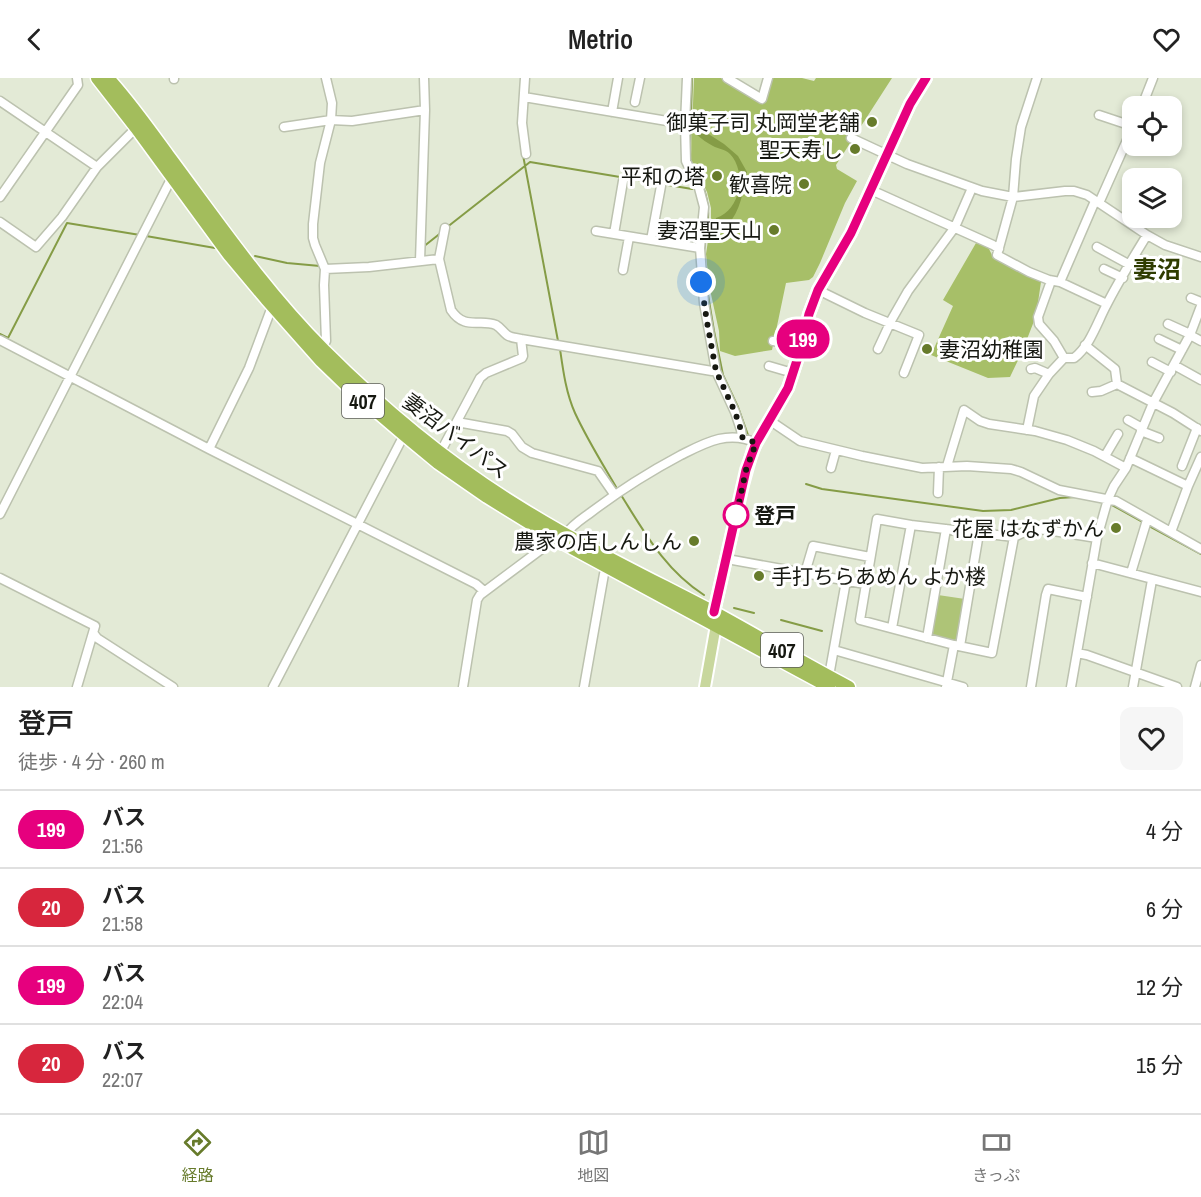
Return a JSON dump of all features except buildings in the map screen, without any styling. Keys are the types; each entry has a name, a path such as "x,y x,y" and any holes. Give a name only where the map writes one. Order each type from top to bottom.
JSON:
{"highway":[{"name":"妻沼バイパス","path":"97,78 136,128 177,174"},
{"name":"妻沼バイパス","path":"108,78 143,121 229,255 364,388 440,453 561,537 607,567 715,619"},
{"name":"妻沼バイパス","path":"275,302 321,361 350,389 438,463 487,497 715,619 828,684 849,687"}],"main road":[{"path":"705,687 715,619 746,470 756,443 788,388 818,290 851,233 910,104 926,78"}],"street":[{"path":"0,197 78,85 77,78"},
{"path":"322,348 326,341 325,268 313,238 313,224 320,163 332,120 332,103 326,78"},
{"path":"420,261 424,78"},
{"path":"525,78 522,123 526,154"},
{"path":"612,112 618,78"},
{"path":"635,102 640,78"},
{"path":"687,78 686,161 699,188 704,207 700,248 704,303 716,371 735,412 742,437"},
{"path":"731,79 762,99 768,78"},
{"path":"1037,78 1021,127 1013,197 998,255 1029,272 1107,304"},
{"path":"1146,96 1153,78"},
{"path":"524,97 685,124"},
{"path":"0,101 97,167"},
{"path":"284,127 425,110"},
{"path":"1099,115 1122,124"},
{"path":"0,222 36,247 62,217 97,167 136,128"},
{"path":"852,138 886,155 972,188 1013,197 1074,191 1087,195 1165,245 1201,257"},
{"path":"1064,358 1054,341 1039,324 1038,317 1122,149"},
{"path":"0,514 139,239 169,183 177,174"},
{"path":"614,234 623,181"},
{"path":"651,240 661,186"},
{"path":"878,349 908,291 955,227 972,188"},
{"path":"871,190 999,249"},
{"path":"445,228 439,259 451,310 455,316 472,324 495,325 509,336 521,339 716,371"},
{"path":"596,231 700,248"},
{"path":"1027,430 1032,401 1049,374 1064,358 1074,358 1094,331 1147,235"},
{"path":"623,270 629,237"},
{"path":"1097,247 1130,265"},
{"path":"1135,256 1162,272"},
{"path":"325,268 369,267 439,259"},
{"path":"1104,269 1122,278"},
{"path":"818,290 865,313 919,335 904,373"},
{"path":"1071,687 1092,563 1109,496 1126,468 1153,403 1190,334 1201,304 1191,298"},
{"path":"209,449 249,368 275,302"},
{"path":"1168,324 1201,341"},
{"path":"440,453 480,378 486,373 522,358 521,339"},
{"path":"1159,339 1182,350"},
{"path":"0,340 476,584 484,591"},
{"path":"773,341 802,345"},
{"path":"1084,345 1115,369 1117,384"},
{"path":"1152,362 1201,380"},
{"path":"769,366 793,373"},
{"path":"1031,369 1035,368 1049,374"},
{"path":"1092,392 1101,392 1117,384"},
{"path":"1117,384 1199,429 1182,466"},
{"path":"938,493 943,467 964,410 980,421 1067,440 1105,456 1126,468"},
{"path":"770,420 795,439 815,449 836,450 922,468 980,467 1011,470 1059,490 1109,496 1147,520 1201,549"},
{"path":"1128,420 1159,438"},
{"path":"458,422 507,431 522,447 532,453 598,471 614,494"},
{"path":"1105,456 1118,434"},
{"path":"273,687 404,435"},
{"path":"463,687 477,600 484,591 561,537 614,494 648,473 699,446 719,439 742,437 756,443"},
{"path":"831,468 836,450"},
{"path":"1171,532 1201,457"},
{"path":"1130,458 1188,486"},
{"path":"1014,537 992,653 860,620 877,519 1014,537 1030,529 1097,538"},
{"path":"1131,573 1147,520"},
{"path":"892,628 911,525"},
{"path":"927,638 946,529"},
{"path":"947,685 979,533"},
{"path":"805,573 813,546 870,557"},
{"path":"727,559 865,584"},
{"path":"1092,563 1201,592"},
{"path":"584,687 607,567"},
{"path":"0,578 95,626 78,687"},
{"path":"1133,687 1152,580"},
{"path":"828,684 846,581"},
{"path":"1031,687 1048,589 1087,597"},
{"path":"94,634 173,687"},
{"path":"834,650 947,685 963,687"},
{"path":"1077,653 1177,687"},
{"path":"1196,687 1201,665"}],"shaded area":[{"path":"694,78 721,78 762,102 769,78 802,78 814,81 816,78 892,78 836,165 837,169 857,181 813,277 809,280 786,283 772,350 735,356 720,351 719,331 709,285 706,254 711,208 707,192 691,159"},
{"path":"696,126 738,156 747,172 743,194 727,226 721,226 715,222 716,218 724,214 736,199 740,180 738,170 730,154 697,135"},
{"path":"976,243 988,247 992,255 1041,282 1036,316 1010,377 988,378 931,355 953,306 943,300"},
{"path":"938,595 965,599 958,642 930,634"}],"waterway":[{"path":"690,150 692,78"},
{"path":"523,155 558,341"},
{"path":"690,159 695,170"},
{"path":"446,228 530,162 692,189"},
{"path":"703,186 708,211 704,251"},
{"path":"0,334 8,338 67,223 140,235"},
{"path":"423,247 442,232"},
{"path":"146,236 215,248"},
{"path":"255,256 287,263 320,266"},
{"path":"705,266 723,375 748,435"},
{"path":"560,349 565,381 572,405 616,487"},
{"path":"806,484 822,489 983,511 1011,510 1060,498 1075,497"},
{"path":"621,495 657,550 678,574 704,595"},
{"path":"1112,505 1141,521"},
{"path":"1151,527 1201,554"},
{"path":"734,608 754,613"},
{"path":"781,620 822,631"}],"bus line":[{"name":"199","path":"714,612 746,470 753,449 788,388 818,290 851,233 910,104 926,78"}],"place":[{"name":"御菓子司 丸岡堂老舗","path":"872,122"},
{"name":"聖天寿し","path":"855,149"},
{"name":"平和の塔","path":"717,176"},
{"name":"歓喜院","path":"804,184"},
{"name":"妻沼聖天山","path":"774,230"},
{"name":"妻沼幼稚園","path":"927,349"},
{"name":"登戸","path":"736,515"},
{"name":"花屋 はなずかん","path":"1116,528"},
{"name":"農家の店しんしん","path":"694,541"},
{"name":"手打ちらあめん よか楼","path":"759,576"}],"district":[{"name":"妻沼","path":"1157,269"}],"route":[{"path":"701,282 716,371 735,412 742,437 756,443 746,470 735,522 736,515"}]}
